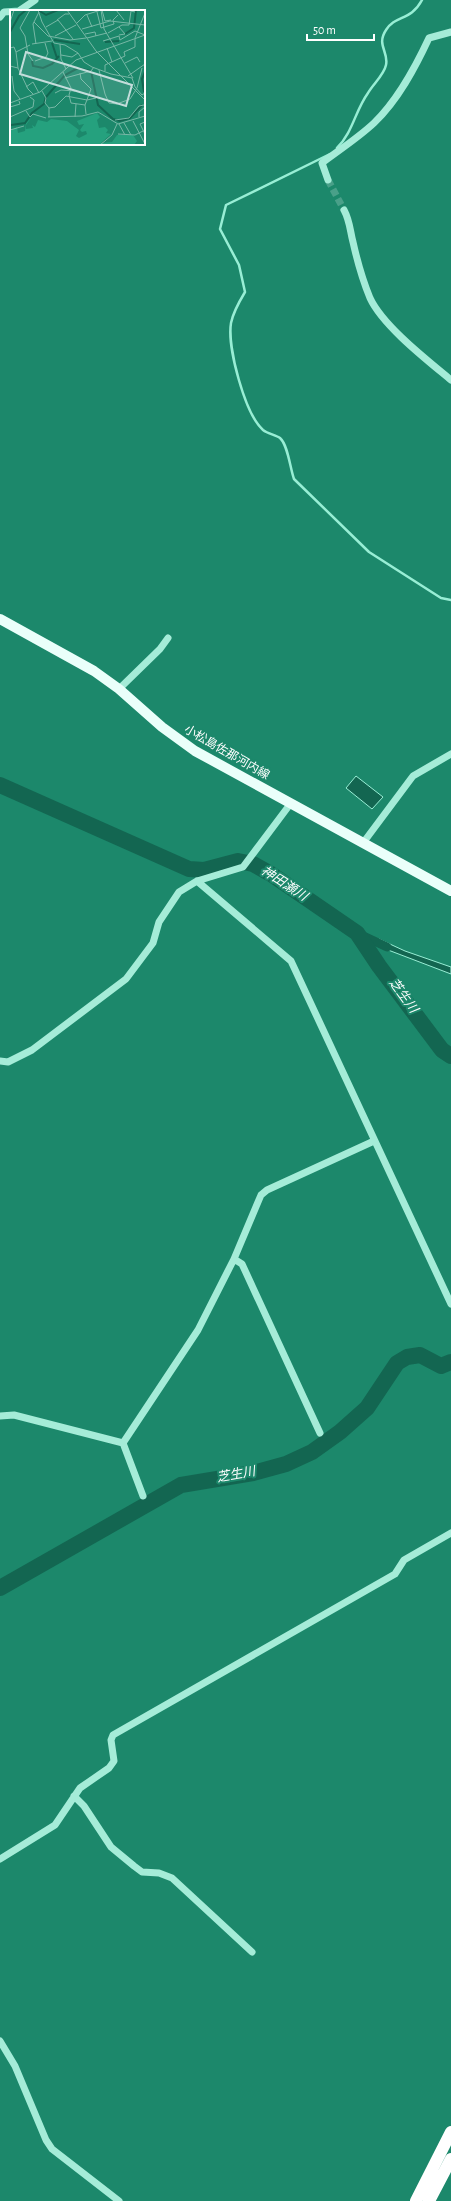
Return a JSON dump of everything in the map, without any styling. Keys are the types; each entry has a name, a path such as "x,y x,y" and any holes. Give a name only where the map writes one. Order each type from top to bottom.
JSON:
{"highway":[{"path":"416,2201 451,2132"},
{"path":"429,2201 451,2159"}],"main road":[{"name":"小松島佐那河内線","path":"0,619 94,670 119,689 162,727 195,752 451,891"}],"street":[{"path":"20,10 35,0"},
{"path":"0,17 4,12 10,12"},
{"path":"328,180 322,163 374,123 381,115 414,71 429,38 451,32"},
{"path":"344,210 349,220 353,244 370,297 377,311 422,355 451,380"},
{"path":"119,689 163,646 168,638"},
{"path":"363,843 413,776 451,754"},
{"path":"0,1061 8,1062 32,1050 126,979 153,943 159,922 179,892 197,881 246,865 291,804"},
{"path":"197,881 291,961 451,1304"},
{"path":"123,1444 198,1330 234,1259 261,1195 267,1190 374,1141"},
{"path":"234,1259 242,1264 320,1433"},
{"path":"0,1416 14,1415 123,1444"},
{"path":"123,1444 143,1496"},
{"path":"0,1858 55,1825 80,1788 110,1768 114,1761 111,1740 113,1735 395,1574 404,1560 451,1533"},
{"path":"74,1796 84,1806 111,1847 142,1872 159,1873 172,1878 252,1952"},
{"path":"0,2042 15,2066 46,2140 52,2149 119,2201"}],"water":[{"path":"356,776 383,797 372,809 346,788"},
{"path":"379,939 405,951 451,967 451,974 375,945"}],"waterway":[{"path":"337,148 347,135 370,90 385,69 386,56 382,44 383,35 390,25 408,15 418,7 422,0"},
{"path":"330,154 226,205 220,229 239,265 245,292 238,303 232,319 230,334 239,380 256,422 267,433 278,437 283,441 294,479 369,552 441,598 451,600"},
{"name":"神田瀬川","path":"0,785 189,869 204,870 238,861 253,864 271,874 357,933 379,966 442,1050 451,1056"},
{"name":"神田瀬川","path":"357,933 387,947"},
{"name":"芝生川","path":"0,1588 181,1485 253,1473 286,1464 312,1452 340,1432 367,1408 397,1363 407,1357 420,1355 441,1366 451,1362"}],"tunnel":[{"path":"328,180 344,210"}]}
